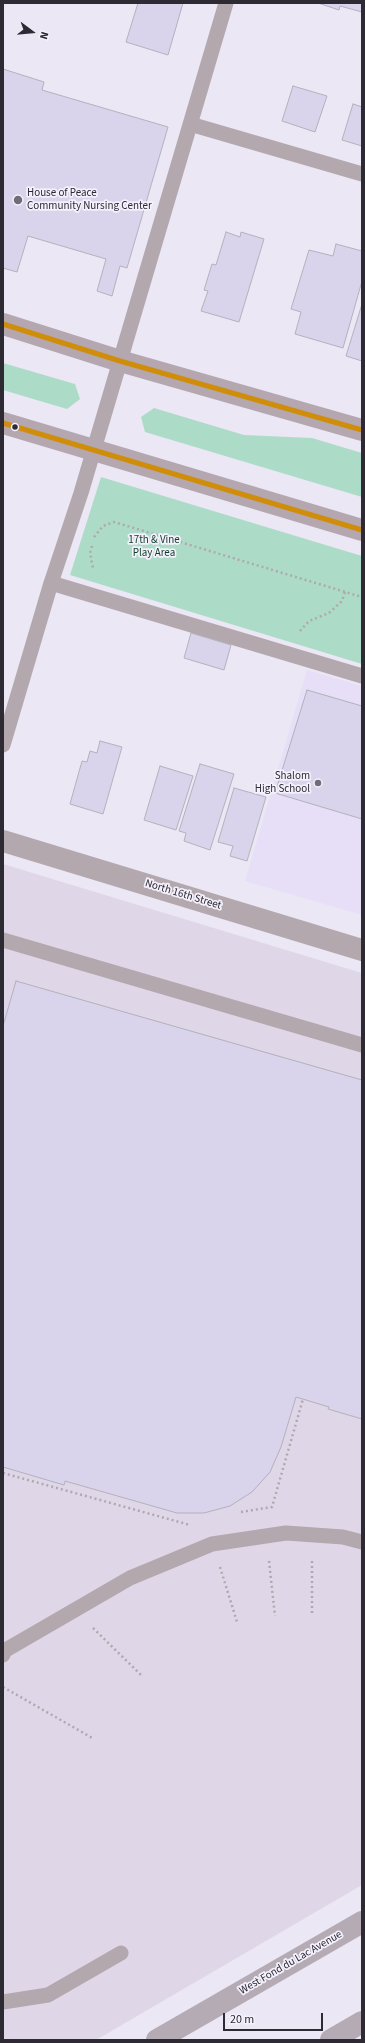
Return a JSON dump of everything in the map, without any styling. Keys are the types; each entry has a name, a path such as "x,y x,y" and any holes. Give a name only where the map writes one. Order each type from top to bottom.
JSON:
{"main road":[{"path":"3,324 120,361 362,430"},
{"path":"3,422 362,530"},
{"name":"West Fond du Lac Avenue","path":"157,2040 362,1922"},
{"path":"331,2040 362,2022"}],"street":[{"name":"North 16th Street","path":"3,840 362,950"}],"lane":[{"path":"3,745 51,583 120,361 226,3"},
{"path":"190,124 362,174"},
{"path":"51,583 362,676"},
{"path":"3,940 362,1045"},
{"path":"3,1655 4,1651 130,1578 212,1544 286,1533 343,1537 362,1542"},
{"path":"3,2002 48,1995 121,1953"}],"path":[{"path":"114,522 362,597"},
{"path":"297,636 309,621 329,613 342,601 346,592"},
{"path":"236,1514 249,1510 272,1507 302,1399"},
{"path":"3,1473 192,1526 212,1544 237,1622"},
{"path":"312,1613 313,1534"},
{"path":"75,1610 141,1675"},
{"path":"3,1687 94,1739"}],"shaded area":[{"name":"Shalom High School","path":"307,670 362,686 362,915 245,881"},
{"path":"3,864 362,973 362,1885 96,2040 3,2040"}],"green space":[{"path":"3,363 75,384 80,399 67,409 3,390"},
{"path":"154,408 244,435 312,438 362,453 362,497 145,432 141,417"},
{"name":"17th & Vine Play Area","path":"101,477 362,556 362,664 70,575"}],"building":[{"path":"138,3 183,3 168,55 126,42"},
{"path":"318,3 362,3 362,12 340,6 339,10"},
{"path":"3,69 44,82 42,90 168,127 127,268 120,266 112,296 97,291 106,259 28,236 17,272 3,268"},
{"path":"293,86 327,96 315,132 282,121"},
{"path":"353,104 362,107 362,146 342,140"},
{"path":"226,232 240,237 241,232 264,239 239,322 201,311 208,291 204,290 212,264 216,265"},
{"path":"336,244 362,251 362,281 343,348 295,334 301,312 291,309 309,250 333,256"},
{"path":"362,304 362,361 346,356"},
{"path":"191,633 231,645 224,670 184,658"},
{"path":"307,690 362,706 362,819 275,793"},
{"path":"100,741 122,747 103,814 70,804 82,761 87,762 90,751 97,753"},
{"path":"200,764 234,774 210,850 184,841 186,833 179,831"},
{"path":"160,766 193,776 176,830 144,820"},
{"path":"234,788 266,797 247,861 230,856 233,846 218,842"},
{"path":"16,981 362,1080 362,1419 328,1409 329,1407 296,1397 281,1447 270,1472 252,1492 230,1506 204,1513 177,1513 65,1481 64,1485 3,1467 3,1026"}],"transit line":[{"path":"3,324 120,361 362,430"},
{"path":"3,423 362,530"}],"place":[{"name":"House of Peace Community Nursing Center","path":"18,200"},
{"name":"Shalom High School","path":"318,783"}]}
